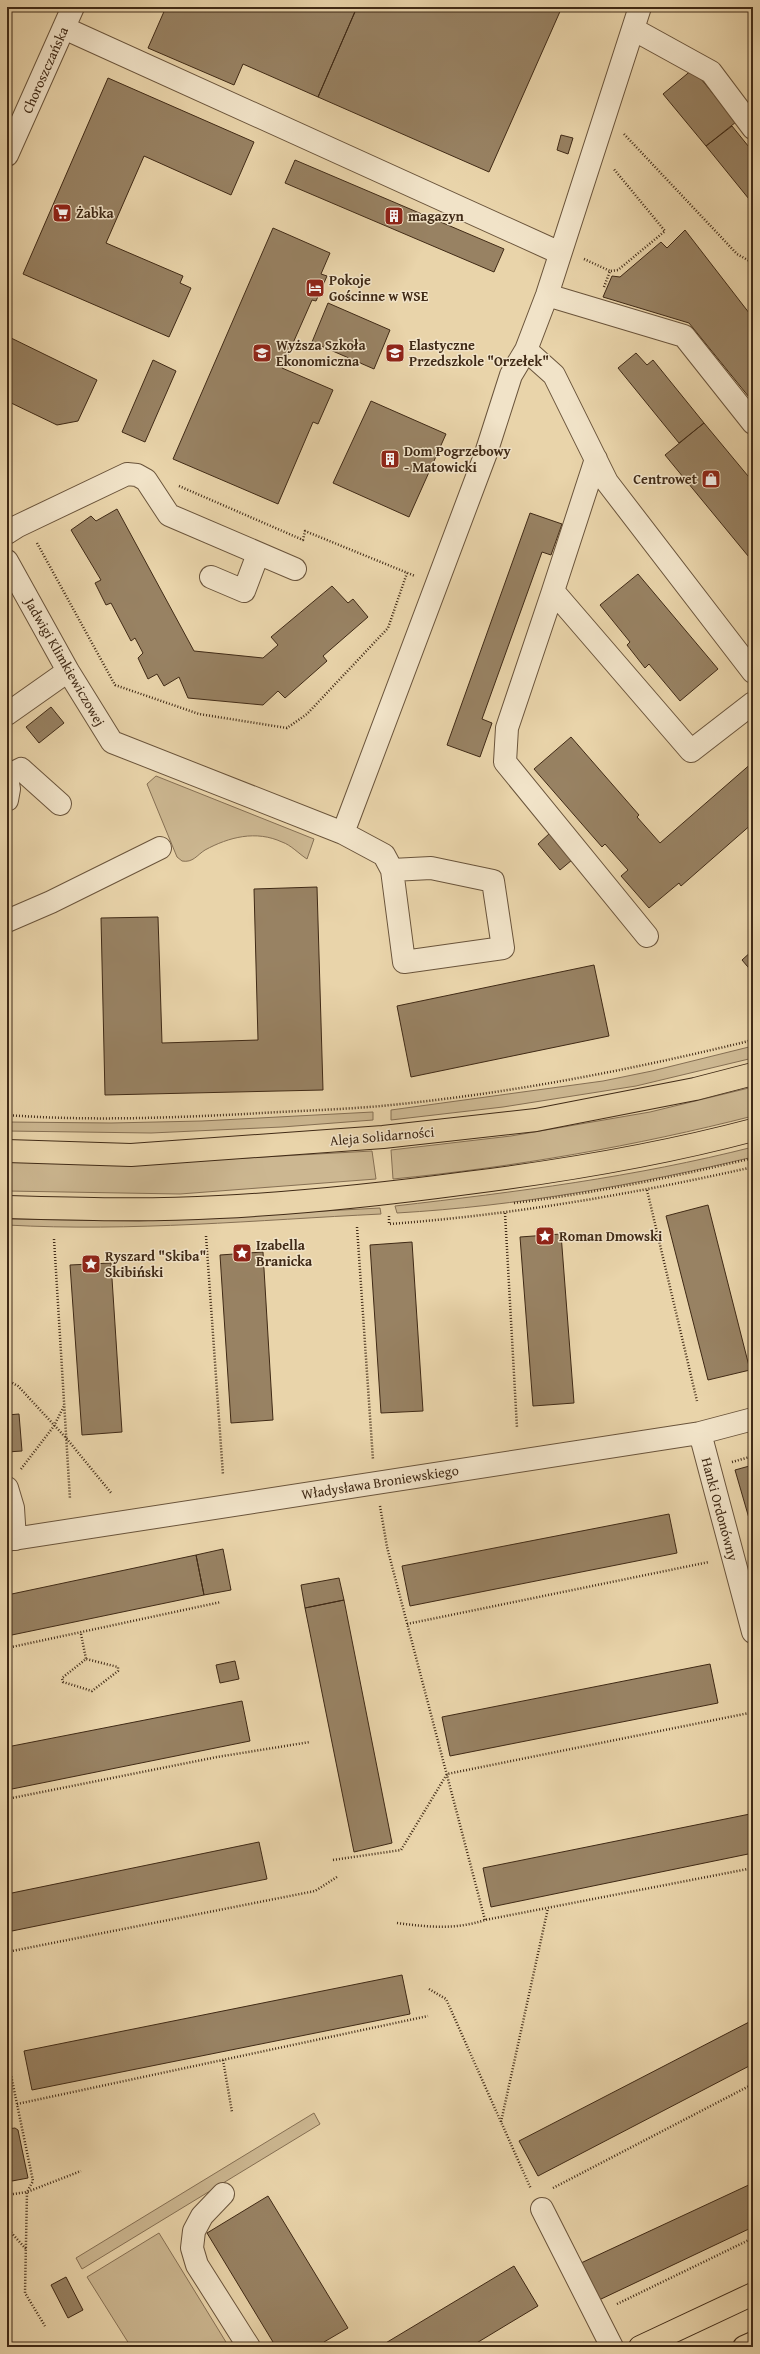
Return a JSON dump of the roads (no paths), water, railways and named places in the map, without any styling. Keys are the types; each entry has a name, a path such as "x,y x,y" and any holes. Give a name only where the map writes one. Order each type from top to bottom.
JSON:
{"main road":[{"name":"Aleja Solidarności","path":"7,1151 131,1155 383,1137 536,1120 695,1090 753,1074"},
{"path":"7,1207 113,1210 219,1207 387,1194 545,1174 697,1145 753,1130"},
{"path":"640,2347 753,2294"},
{"path":"744,2347 753,2343"}],"street":[{"name":"Choroszczańska","path":"7,155 73,7"},
{"path":"392,870 431,868 493,881 503,948 404,962 392,870 384,855 343,833 486,453 511,375 526,350 547,295 640,7"},
{"path":"64,28 560,253"},
{"path":"633,29 711,72 753,128"},
{"path":"547,295 684,336 753,423"},
{"path":"526,350 554,375 607,482 753,672"},
{"path":"596,460 507,728 505,762 647,936"},
{"path":"7,533 26,522 127,474 137,475 146,480 170,515 295,569"},
{"path":"211,577 244,591 258,554"},
{"name":"Jadwigi Klimkiewiczowej","path":"7,561 68,671 112,742 343,833"},
{"path":"553,591 691,752 753,703"},
{"path":"7,714 68,671"},
{"path":"7,800 9,789 7,777 21,769 60,804"},
{"path":"7,921 51,902 160,848"},
{"name":"Władysława Broniewskiego","path":"11,1540 700,1432 753,1420"},
{"name":"Hanki Ordonówny","path":"700,1432 753,1632"},
{"path":"11,1540 12,1481"},
{"path":"223,2194 202,2216 194,2231 192,2248 197,2264 249,2347"},
{"path":"538,2203 612,2347"}],"place":[{"name":"Żabka","path":"62,213"},
{"name":"magazyn","path":"394,216"},
{"name":"Pokoje Gościnne w WSE","path":"315,288"},
{"name":"Wyższa Szkoła Ekonomiczna","path":"262,353"},
{"name":"Elastyczne Przedszkole \"Orzełek\"","path":"395,353"},
{"name":"Dom Pogrzebowy - Matowicki","path":"390,459"},
{"name":"Centrowet","path":"711,479"},
{"name":"Roman Dmowski","path":"545,1236"},
{"name":"Izabella Branicka","path":"242,1253"},
{"name":"Ryszard \"Skiba\" Skibiński","path":"91,1264"}]}
